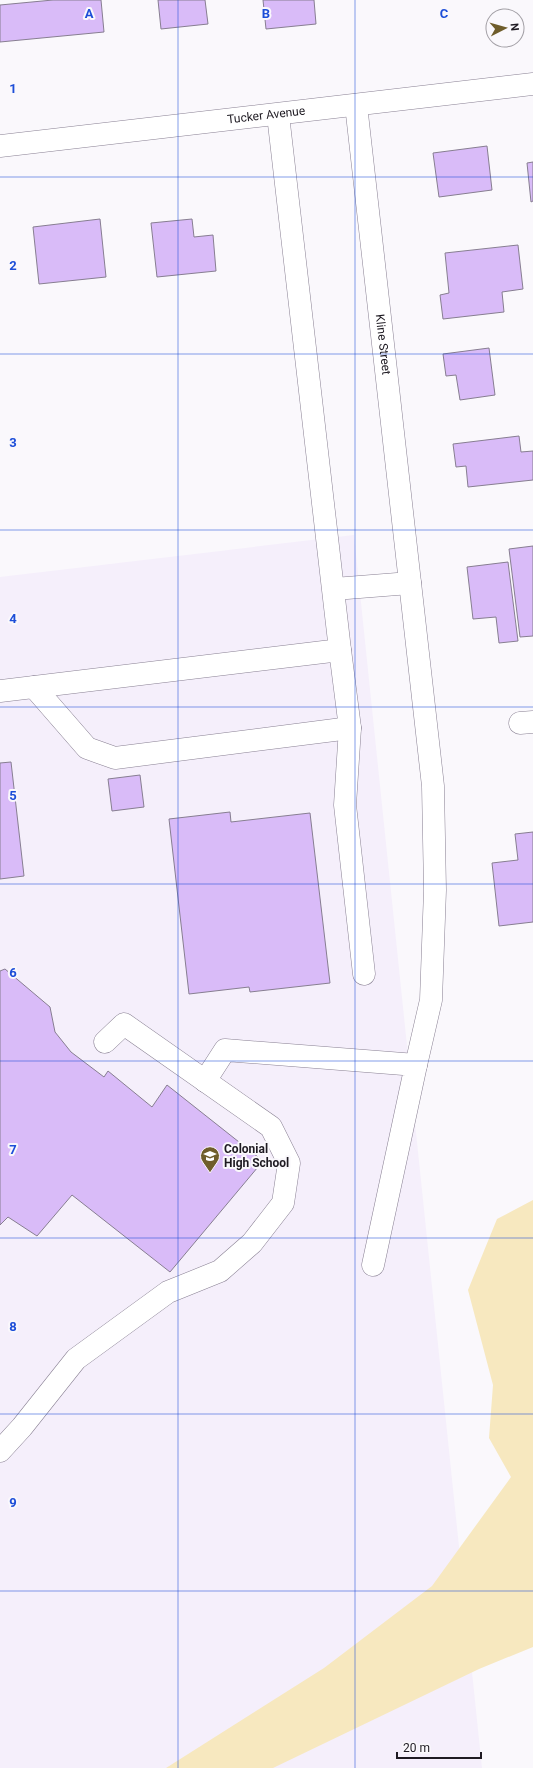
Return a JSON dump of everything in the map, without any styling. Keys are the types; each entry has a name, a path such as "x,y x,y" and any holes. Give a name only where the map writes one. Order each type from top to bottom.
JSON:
{"street":[{"name":"Tucker Avenue","path":"0,146 278,115 533,84"},
{"name":"Kline Street","path":"356,105 433,786 435,890 431,1000 373,1265"},
{"path":"278,115 350,728 345,805 364,974"},
{"path":"334,589 410,583"},
{"path":"0,691 340,650"},
{"path":"34,687 87,748 115,758 350,728"},
{"path":"0,1450 22,1427 76,1359 168,1292 220,1271 252,1243 283,1203 289,1163 272,1127 124,1024 105,1042"},
{"path":"205,1081 225,1050 416,1065"}],"shaded area":[{"name":"Colonial High School","path":"354,535 482,1768 0,1768 0,577"},
{"path":"533,1200 533,1647 479,1669 273,1768 166,1768 324,1668 432,1586 511,1477 489,1438 493,1385 468,1290 497,1219"}],"building":[{"path":"53,0 101,0 104,32 0,42 0,5"},
{"path":"158,0 205,0 208,24 161,29"},
{"path":"263,0 314,0 316,24 266,29"},
{"path":"487,146 492,190 439,197 433,153"},
{"path":"533,162 533,201 531,202 527,163"},
{"path":"100,219 106,277 39,284 33,227"},
{"path":"192,219 194,237 213,235 216,271 157,277 151,223"},
{"path":"518,245 523,289 502,292 504,312 443,319 440,295 449,293 445,253"},
{"path":"489,348 495,395 460,400 456,375 446,376 443,354"},
{"path":"519,436 521,452 533,451 533,480 468,487 466,466 456,467 453,444"},
{"path":"533,546 533,636 520,637 509,549"},
{"path":"508,562 518,641 499,643 496,617 473,619 467,567"},
{"path":"11,762 24,876 0,879 0,763"},
{"path":"140,775 144,807 112,811 108,779"},
{"path":"230,812 231,822 310,813 330,983 250,992 249,987 189,994 169,819"},
{"path":"533,832 533,922 499,926 492,863 518,860 515,834"},
{"path":"5,969 50,1007 55,1032 71,1052 104,1077 108,1071 152,1107 167,1085 263,1161 170,1272 72,1195 37,1236 8,1217 0,1225 0,971"}],"place":[{"name":"Colonial High School","path":"210,1173"}]}
